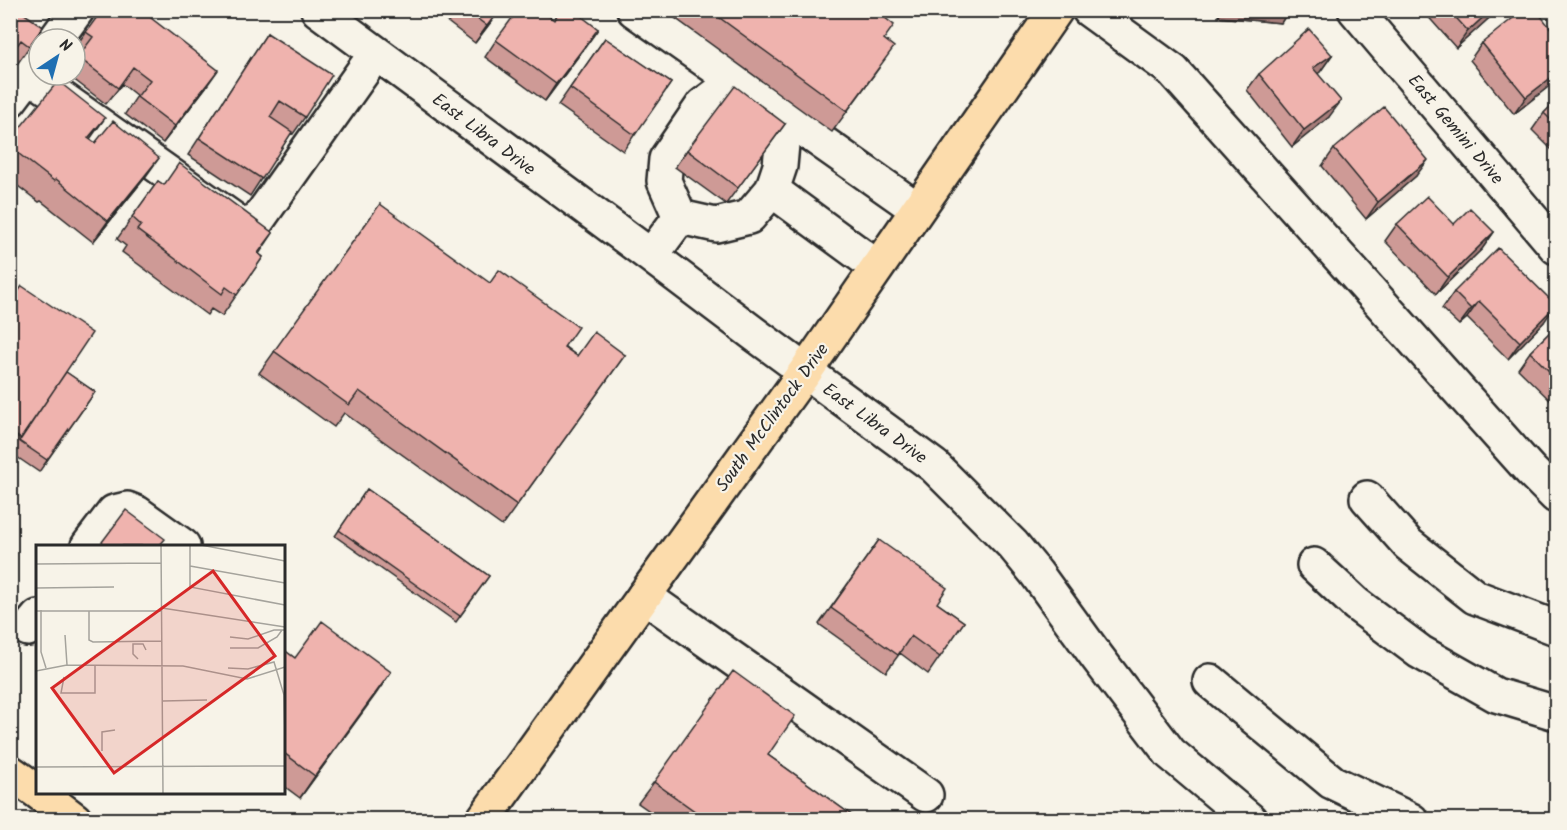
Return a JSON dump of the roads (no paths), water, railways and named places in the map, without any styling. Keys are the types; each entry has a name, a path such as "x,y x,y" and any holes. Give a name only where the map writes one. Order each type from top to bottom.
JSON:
{"main road":[{"name":"South McClintock Drive","path":"483,819 805,372 1051,12"},
{"path":"10,772 36,791"},
{"path":"41,794 75,819"}],"street":[{"path":"65,27 77,10"},
{"name":"East Libra Drive","path":"318,10 934,466 1013,545 1170,753 1250,819"},
{"path":"634,10 917,209"},
{"path":"1089,10 1173,71 1530,470 1557,496"},
{"name":"East Gemini Drive","path":"1355,10 1557,247"},
{"path":"26,79 250,231 376,54"},
{"path":"715,96 730,96 770,125 782,144 780,166 772,190 749,217 716,225 680,217 664,181 666,159 703,105 715,96"},
{"path":"772,190 877,267"},
{"path":"651,256 680,217"},
{"path":"1367,498 1408,544 1475,597 1557,628"},
{"path":"89,545 114,512 128,509 182,545"},
{"path":"1314,565 1356,604 1420,652 1496,695 1557,713"},
{"path":"644,596 926,795"},
{"path":"1210,681 1332,782 1411,819"}]}
